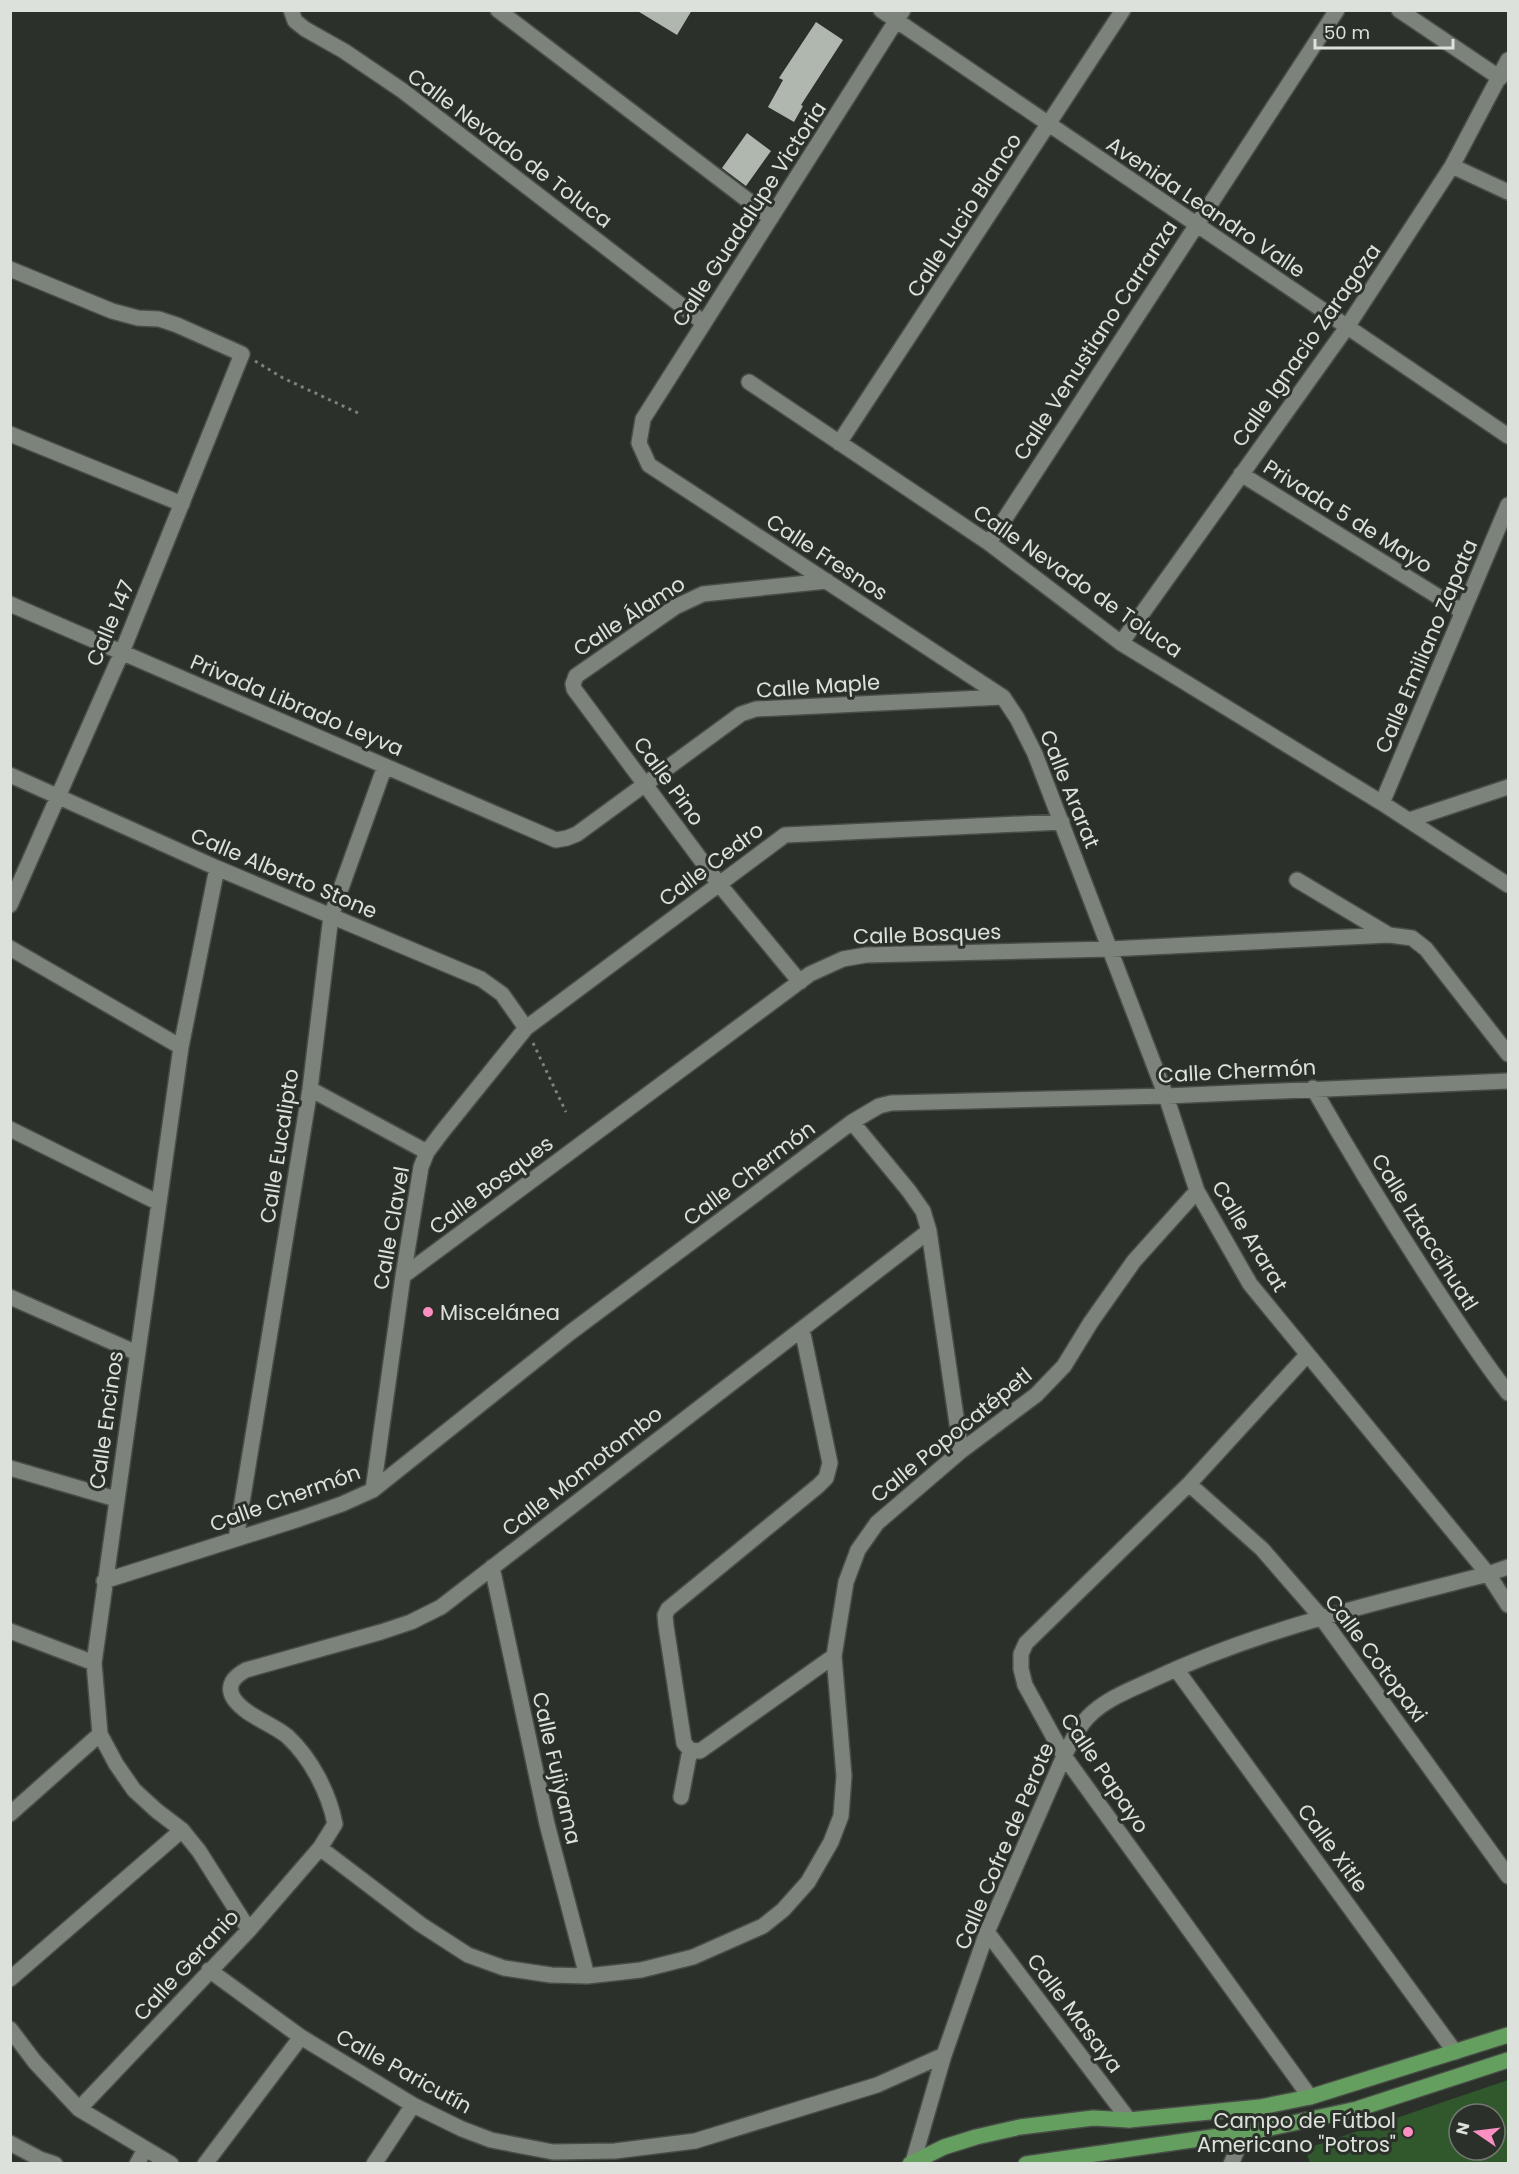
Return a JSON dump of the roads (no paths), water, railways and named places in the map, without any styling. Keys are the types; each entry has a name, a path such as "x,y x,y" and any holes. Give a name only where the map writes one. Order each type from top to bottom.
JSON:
{"main road":[{"path":"911,2163 944,2147 1020,2127 1093,2118 1129,2120 1260,2107 1310,2097 1509,2035"},
{"path":"1026,2163 1242,2134 1357,2109 1509,2060"}],"street":[{"name":"Calle Nevado de Toluca","path":"291,10 295,21 305,29 344,51 403,91 704,323"},
{"path":"498,10 771,218"},
{"name":"Avenida Leandro Valle","path":"880,10 900,16 1048,126 1509,436"},
{"name":"Calle Lucio Blanco","path":"839,443 1123,10"},
{"name":"Calle Venustiano Carranza","path":"989,543 1336,10"},
{"path":"1400,10 1500,78"},
{"name":"Calle Guadalupe Victoria","path":"639,443 643,419 900,16"},
{"name":"Calle Ignacio Zaragoza","path":"1121,643 1347,327 1452,166 1509,60"},
{"path":"1452,166 1509,192"},
{"name":"Calle 147","path":"10,269 112,310 138,318 177,325 243,354 122,652 10,905"},
{"name":"Calle Nevado de Toluca","path":"748,382 989,543 1121,643 1382,803 1509,885"},
{"path":"10,434 182,504"},
{"name":"Calle Fresnos","path":"639,443 649,465 1003,697"},
{"name":"Privada 5 de Mayo","path":"1241,474 1463,612"},
{"name":"Calle Emiliano Zapata","path":"1382,803 1509,505"},
{"name":"Calle Álamo","path":"574,688 576,676 691,598 703,594 827,581"},
{"name":"Privada Librado Leyva","path":"10,604 556,840 567,838"},
{"name":"Calle Pino","path":"574,688 719,884 800,982"},
{"name":"Calle Maple","path":"567,838 577,834 741,714 756,709 1003,697"},
{"name":"Calle Ararat","path":"1003,697 1017,718 1035,754 1062,822 1166,1096 1197,1191 1250,1284 1488,1574 1509,1605"},
{"name":"Calle Eucalipto","path":"236,1539 310,1089 331,916 385,766"},
{"name":"Calle Alberto Stone","path":"10,775 217,868 481,979 501,994 526,1028"},
{"path":"1408,820 1509,787"},
{"name":"Calle Cedro","path":"526,1028 784,835 1062,822"},
{"name":"Calle Encinos","path":"217,868 181,1047 94,1663 100,1734 116,1764 134,1790 182,1830 199,1851 249,1930"},
{"path":"1297,880 1389,935"},
{"name":"Calle Bosques","path":"403,1276 800,982 825,965 843,959 866,956 1110,949 1389,935 1412,938 1426,949 1509,1054"},
{"path":"10,948 181,1047"},
{"name":"Calle Clavel","path":"373,1490 421,1167 427,1152 526,1028"},
{"name":"Calle Chermón","path":"104,1581 342,1504 373,1490 572,1332 852,1122 879,1106 891,1103 1166,1096 1509,1081"},
{"name":"Calle Iztaccíhuatl","path":"1313,1088 1353,1158 1411,1250 1487,1366 1509,1393"},
{"path":"310,1089 427,1152"},
{"path":"852,1122 923,1211 929,1231 960,1451"},
{"path":"10,1130 159,1203"},
{"name":"Calle Popocatépetl","path":"320,1848 420,1924 468,1955 504,1968 550,1975 587,1976 641,1970 693,1957 763,1926 783,1910 808,1882 831,1842 841,1816 844,1776 834,1656 846,1582 858,1550 877,1523 960,1451 1036,1395 1064,1366 1090,1322 1134,1261 1197,1191"},
{"name":"Calle Momotombo","path":"320,1848 335,1824 332,1810 312,1766 287,1737 242,1707 232,1697 231,1684 234,1676 246,1670 411,1622 441,1607 929,1231"},
{"path":"10,1297 137,1353"},
{"path":"802,1329 830,1463 826,1478 668,1609 665,1615 684,1743 690,1750 700,1751 834,1656"},
{"name":"Calle Papayo","path":"1307,1355 1189,1484 1026,1643 1021,1654 1020,1669 1025,1685 1064,1756 1310,2097"},
{"path":"10,1468 116,1499"},
{"name":"Calle Cotopaxi","path":"1189,1484 1262,1549 1322,1617 1509,1876"},
{"name":"Calle Cofre de Perote","path":"911,2163 944,2055 987,1932 1064,1756 1076,1733 1088,1717 1112,1698 1244,1642 1322,1617 1509,1567"},
{"name":"Calle Fujiyama","path":"492,1568 547,1824 587,1976"},
{"path":"10,1631 94,1663"},
{"name":"Calle Xitle","path":"1176,1669 1455,2052"},
{"path":"10,1814 100,1734"},
{"path":"681,1797 690,1750"},
{"path":"10,1980 182,1830"},
{"name":"Calle Geranio","path":"80,2109 249,1930 320,1848"},
{"name":"Calle Masaya","path":"987,1932 1129,2120"},
{"name":"Calle Paricutín","path":"209,1970 302,2037 413,2105 462,2129 491,2140 553,2152 615,2151 695,2141 877,2085 944,2055"},
{"path":"10,2029 35,2062 80,2109 171,2163"},
{"path":"205,2163 302,2037"},
{"path":"375,2163 413,2105"},
{"path":"1231,2163 1239,2148 1242,2134"},
{"path":"10,2143 40,2159 55,2163"},
{"path":"137,2163 145,2149"}],"place":[{"name":"Miscelánea","path":"428,1312"},
{"name":"Campo de Fútbol Americano \"Potros\"","path":"1408,2132"}]}
